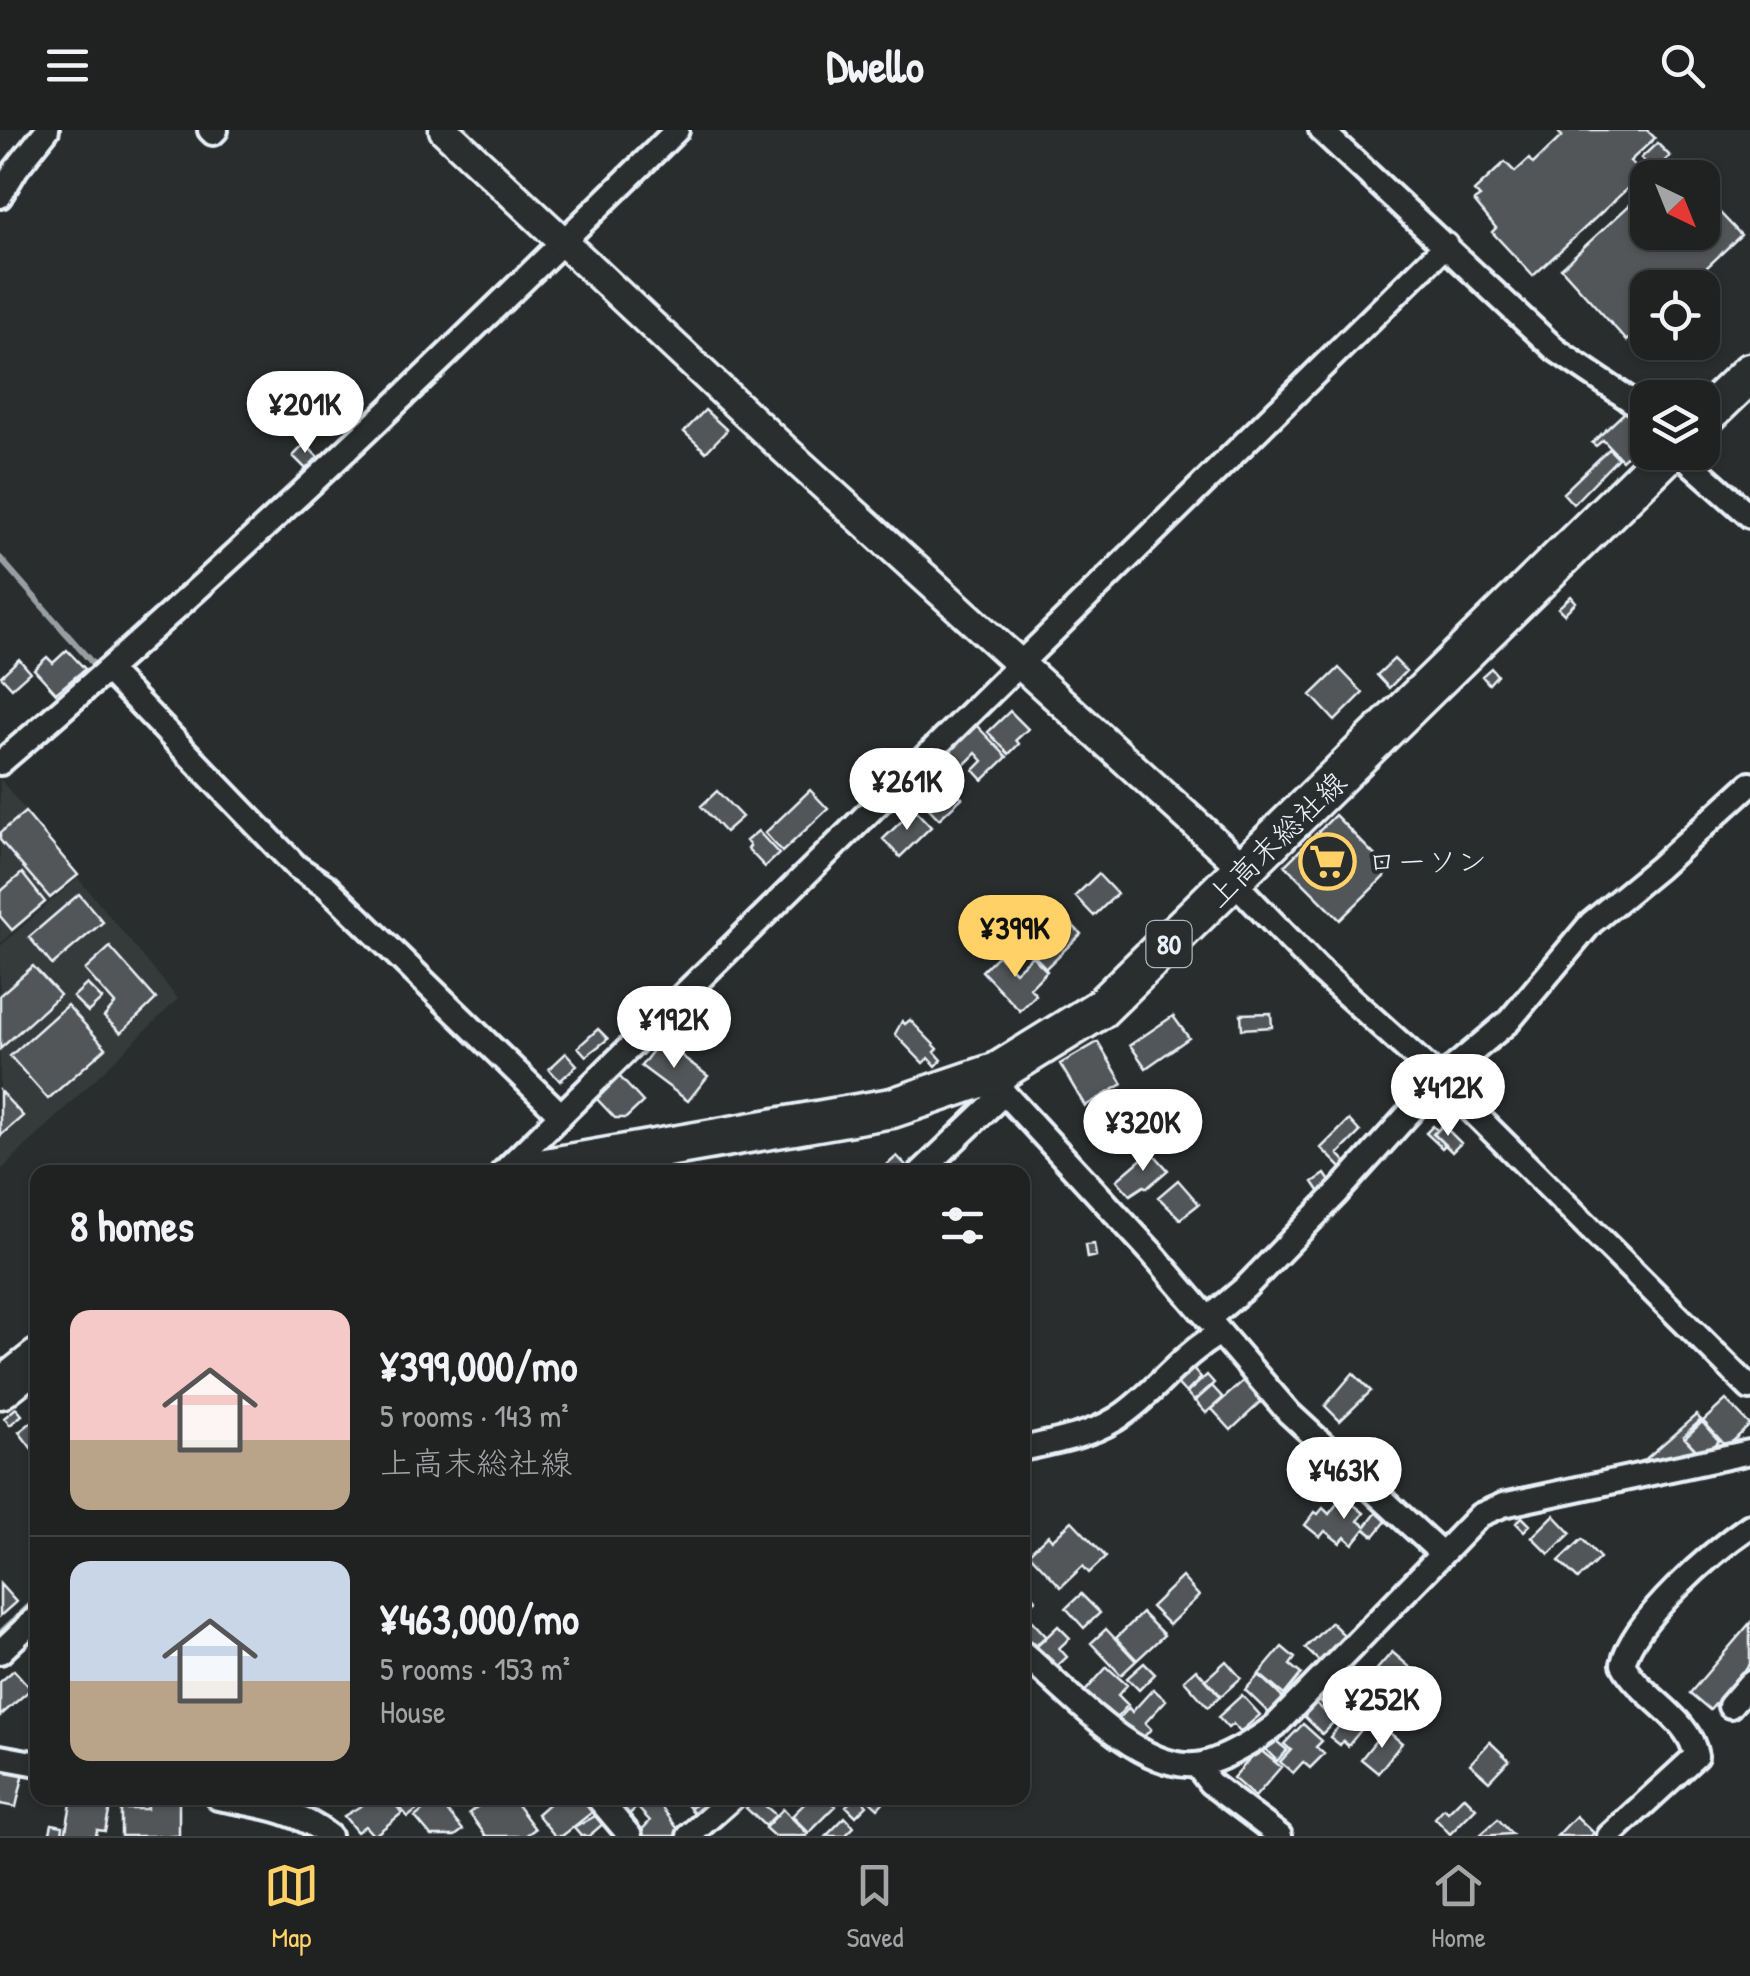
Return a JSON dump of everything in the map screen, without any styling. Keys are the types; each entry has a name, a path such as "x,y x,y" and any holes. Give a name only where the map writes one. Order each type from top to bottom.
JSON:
{"main road":[{"path":"1720,402 1750,373"},
{"name":"上高末総社線","path":"563,1165 892,1108 1001,1083 1100,1010 1651,470"},
{"path":"0,1389 30,1365"}],"street":[{"path":"0,196 46,130"},
{"path":"444,130 1022,666 1240,876 1318,968 1440,1079 1750,1388"},
{"path":"0,762 108,671 677,130"},
{"path":"1321,130 1556,350 1630,400"},
{"path":"511,1165 1446,245"},
{"path":"1698,470 1750,516"},
{"path":"108,671 297,867 339,899 562,1115"},
{"path":"1030,1447 1094,1430 1125,1414 1199,1344 1246,1287 1440,1079 1508,1021 1591,923 1750,784"},
{"path":"928,1165 1001,1083 1289,1413 1441,1553"},
{"path":"1030,1659 1123,1740 1174,1764 1197,1766 1255,1741 1276,1725 1480,1515 1504,1505 1750,1452"},
{"path":"1609,1836 1696,1756 1694,1740 1632,1681 1623,1664 1626,1652 1638,1632 1706,1558 1750,1526"},
{"path":"0,1652 30,1624"},
{"path":"1730,1706 1750,1683"},
{"path":"0,1757 30,1763"},
{"path":"1197,1766 1210,1783 1280,1836"},
{"path":"283,1805 330,1836"},
{"path":"604,1805 630,1836"},
{"path":"689,1836 724,1805"}],"shaded area":[{"path":"0,779 78,876 0,943"},
{"path":"78,878 178,999 0,1171 0,946"}],"building":[{"path":"1647,130 1655,138 1630,160 1630,186 1533,276 1492,232 1496,228 1474,201 1480,197 1474,191 1505,162 1515,172 1529,159 1533,164 1562,136 1559,133"},
{"path":"1657,143 1670,156 1666,160 1641,158"},
{"path":"1630,205 1630,250 1720,250 1720,213 1741,235 1704,270 1630,270 1627,341 1561,268"},
{"path":"705,410 727,430 706,452 684,432"},
{"path":"1625,412 1630,417 1630,453 1622,460 1603,440 1596,446 1592,443"},
{"path":"305,444 318,457 306,469 293,456"},
{"path":"1609,449 1618,458 1573,504 1563,493"},
{"path":"1571,596 1576,602 1564,614 1558,608"},
{"path":"67,650 85,669 56,693 34,669 47,657 53,663"},
{"path":"19,659 30,672 12,688 1,676"},
{"path":"1394,659 1406,671 1389,688 1377,675"},
{"path":"1339,668 1363,693 1335,721 1311,695"},
{"path":"1491,668 1497,675 1489,684 1482,676"},
{"path":"1010,711 1028,729 1009,754 988,732"},
{"path":"975,724 1007,757 983,780 974,770 983,761 976,753 955,774 940,758"},
{"path":"943,778 962,798 939,819 920,799"},
{"path":"810,790 828,809 782,852 765,833"},
{"path":"717,791 742,817 725,832 701,806"},
{"path":"914,809 931,827 900,857 883,839"},
{"path":"25,812 78,875 50,898 0,840 0,833"},
{"path":"1335,815 1390,871 1340,920 1285,865"},
{"path":"758,831 779,854 765,867 748,849 746,841"},
{"path":"22,873 45,902 12,930 0,916 0,892"},
{"path":"1098,874 1117,894 1094,916 1075,896"},
{"path":"79,894 103,922 52,965 29,937"},
{"path":"1056,908 1081,934 1046,968 1030,951 1049,933 1040,923"},
{"path":"110,947 156,999 121,1033 104,1017 115,1004 85,970"},
{"path":"998,955 1015,972 1032,956 1047,971 1030,988 1036,995 1020,1011 982,971"},
{"path":"33,966 60,995 0,1049 0,995"},
{"path":"87,984 102,999 88,1012 73,997"},
{"path":"67,1005 106,1048 48,1099 10,1056"},
{"path":"1271,1013 1272,1027 1242,1029 1241,1014"},
{"path":"1173,1016 1189,1038 1146,1068 1130,1045"},
{"path":"910,1020 938,1049 935,1052 942,1060 936,1066 929,1058 923,1063 895,1034 902,1021 905,1024"},
{"path":"598,1029 608,1039 586,1056 578,1047"},
{"path":"661,1040 708,1076 688,1101 641,1066"},
{"path":"1098,1042 1123,1084 1085,1106 1060,1064"},
{"path":"566,1053 577,1065 560,1081 549,1069"},
{"path":"619,1076 643,1102 626,1118 615,1118 596,1098"},
{"path":"0,1091 23,1116 0,1136"},
{"path":"1349,1120 1360,1132 1338,1154 1350,1166 1345,1172 1321,1148"},
{"path":"1443,1125 1461,1143 1452,1152 1434,1134"},
{"path":"1433,1126 1437,1130 1433,1134 1445,1145 1442,1148 1426,1133"},
{"path":"1151,1151 1168,1170 1147,1188 1130,1195 1117,1180"},
{"path":"897,1156 905,1165 887,1165"},
{"path":"1325,1174 1333,1186 1321,1194 1313,1182"},
{"path":"1178,1180 1199,1204 1180,1219 1158,1197"},
{"path":"1094,1244 1096,1256 1087,1258 1085,1245"},
{"path":"1189,1365 1201,1378 1186,1393 1173,1379"},
{"path":"1353,1373 1371,1391 1340,1421 1325,1406"},
{"path":"1207,1375 1214,1383 1194,1401 1187,1393"},
{"path":"1244,1380 1262,1401 1231,1430 1212,1409"},
{"path":"1212,1386 1223,1398 1206,1413 1195,1401"},
{"path":"1726,1400 1750,1425 1727,1447 1703,1421"},
{"path":"16,1408 22,1415 10,1425 4,1418"},
{"path":"1696,1415 1701,1420 1683,1436 1701,1456 1640,1464"},
{"path":"1702,1422 1719,1441 1703,1457 1685,1438"},
{"path":"30,1423 30,1446 19,1432"},
{"path":"1343,1496 1364,1513 1358,1521 1366,1526 1377,1512 1387,1520 1374,1536 1365,1529 1353,1544 1345,1537 1340,1543 1325,1531 1320,1537 1305,1525 1323,1508 1329,1514"},
{"path":"1554,1515 1571,1533 1549,1554 1532,1537"},
{"path":"1522,1517 1530,1525 1524,1531 1516,1523"},
{"path":"1072,1521 1106,1557 1089,1573 1083,1566 1061,1587 1030,1554 1048,1535 1052,1540"},
{"path":"1582,1539 1600,1558 1578,1579 1559,1561"},
{"path":"1182,1577 1199,1596 1169,1625 1151,1607"},
{"path":"0,1584 16,1602 0,1616"},
{"path":"1081,1594 1100,1613 1084,1628 1066,1608"},
{"path":"1142,1613 1164,1635 1137,1660 1116,1638"},
{"path":"1030,1621 1046,1636 1031,1650 1030,1649"},
{"path":"1331,1622 1347,1638 1322,1664 1305,1648"},
{"path":"1750,1623 1750,1664 1710,1710 1690,1693"},
{"path":"1058,1626 1070,1638 1059,1648 1067,1657 1052,1671 1033,1650"},
{"path":"1106,1629 1136,1661 1121,1675 1091,1643"},
{"path":"1282,1647 1295,1658 1290,1665 1301,1674 1284,1695 1259,1674"},
{"path":"1392,1652 1411,1668 1391,1690 1373,1674"},
{"path":"1226,1661 1241,1678 1221,1696 1206,1679"},
{"path":"1144,1663 1155,1674 1139,1690 1127,1678"},
{"path":"1107,1667 1127,1685 1118,1695 1128,1705 1116,1718 1105,1708 1100,1714 1081,1696"},
{"path":"1196,1669 1220,1696 1208,1707 1184,1680"},
{"path":"14,1670 30,1690 0,1716 0,1682"},
{"path":"1259,1675 1287,1702 1273,1717 1245,1690"},
{"path":"1371,1675 1390,1691 1380,1703 1361,1687"},
{"path":"1333,1685 1340,1693 1326,1707 1318,1699"},
{"path":"1153,1689 1166,1700 1145,1723 1151,1729 1138,1743 1116,1722 1129,1708 1132,1712"},
{"path":"1242,1695 1260,1715 1240,1732 1233,1724 1228,1728 1218,1717"},
{"path":"1316,1703 1335,1721 1322,1734 1304,1716"},
{"path":"1362,1704 1374,1714 1348,1746 1343,1741 1340,1745 1330,1737 1340,1725 1336,1723 1346,1712 1351,1716"},
{"path":"1303,1724 1322,1741 1316,1747 1324,1754 1310,1768 1303,1762 1293,1773 1280,1762 1291,1750 1284,1744"},
{"path":"1385,1729 1402,1743 1378,1773 1361,1759"},
{"path":"1275,1740 1287,1750 1277,1761 1266,1750"},
{"path":"1490,1742 1509,1760 1489,1781 1470,1764"},
{"path":"1259,1749 1281,1767 1255,1797 1233,1778"},
{"path":"0,1767 24,1772 16,1807 0,1804"},
{"path":"1464,1796 1476,1808 1450,1834 1435,1818 1444,1808 1448,1812"},
{"path":"71,1805 111,1805 105,1831 97,1830 96,1836 65,1836"},
{"path":"147,1805 179,1805 179,1836 121,1836 121,1809 147,1809"},
{"path":"362,1805 396,1805 402,1813 374,1836 365,1826 357,1832 344,1816"},
{"path":"398,1805 423,1805 408,1817"},
{"path":"430,1805 442,1805 463,1830 455,1836 431,1836 415,1817"},
{"path":"480,1805 517,1805 535,1829 525,1836 486,1836 469,1813"},
{"path":"547,1805 600,1806 562,1836 555,1836 537,1814"},
{"path":"618,1805 660,1805 683,1836 636,1836 650,1821 637,1807 622,1821 612,1810"},
{"path":"695,1805 715,1805 699,1819 690,1809"},
{"path":"764,1805 776,1815 765,1826 746,1808"},
{"path":"803,1805 836,1806 809,1833 792,1816"},
{"path":"847,1805 867,1805 856,1816"},
{"path":"783,1809 806,1836 774,1836 765,1828"},
{"path":"597,1815 604,1823 589,1836 581,1836 574,1828"},
{"path":"1576,1816 1594,1833 1557,1836"},
{"path":"845,1817 854,1827 845,1836 826,1836"},
{"path":"1498,1819 1512,1834 1479,1836"},
{"path":"52,1824 63,1826 62,1835 50,1833"}],"waterway":[{"path":"0,558 94,665"},
{"path":"293,877 320,894"},
{"path":"0,1633 30,1605"}],"place":[{"name":"ローソン","path":"1328,861"}]}
